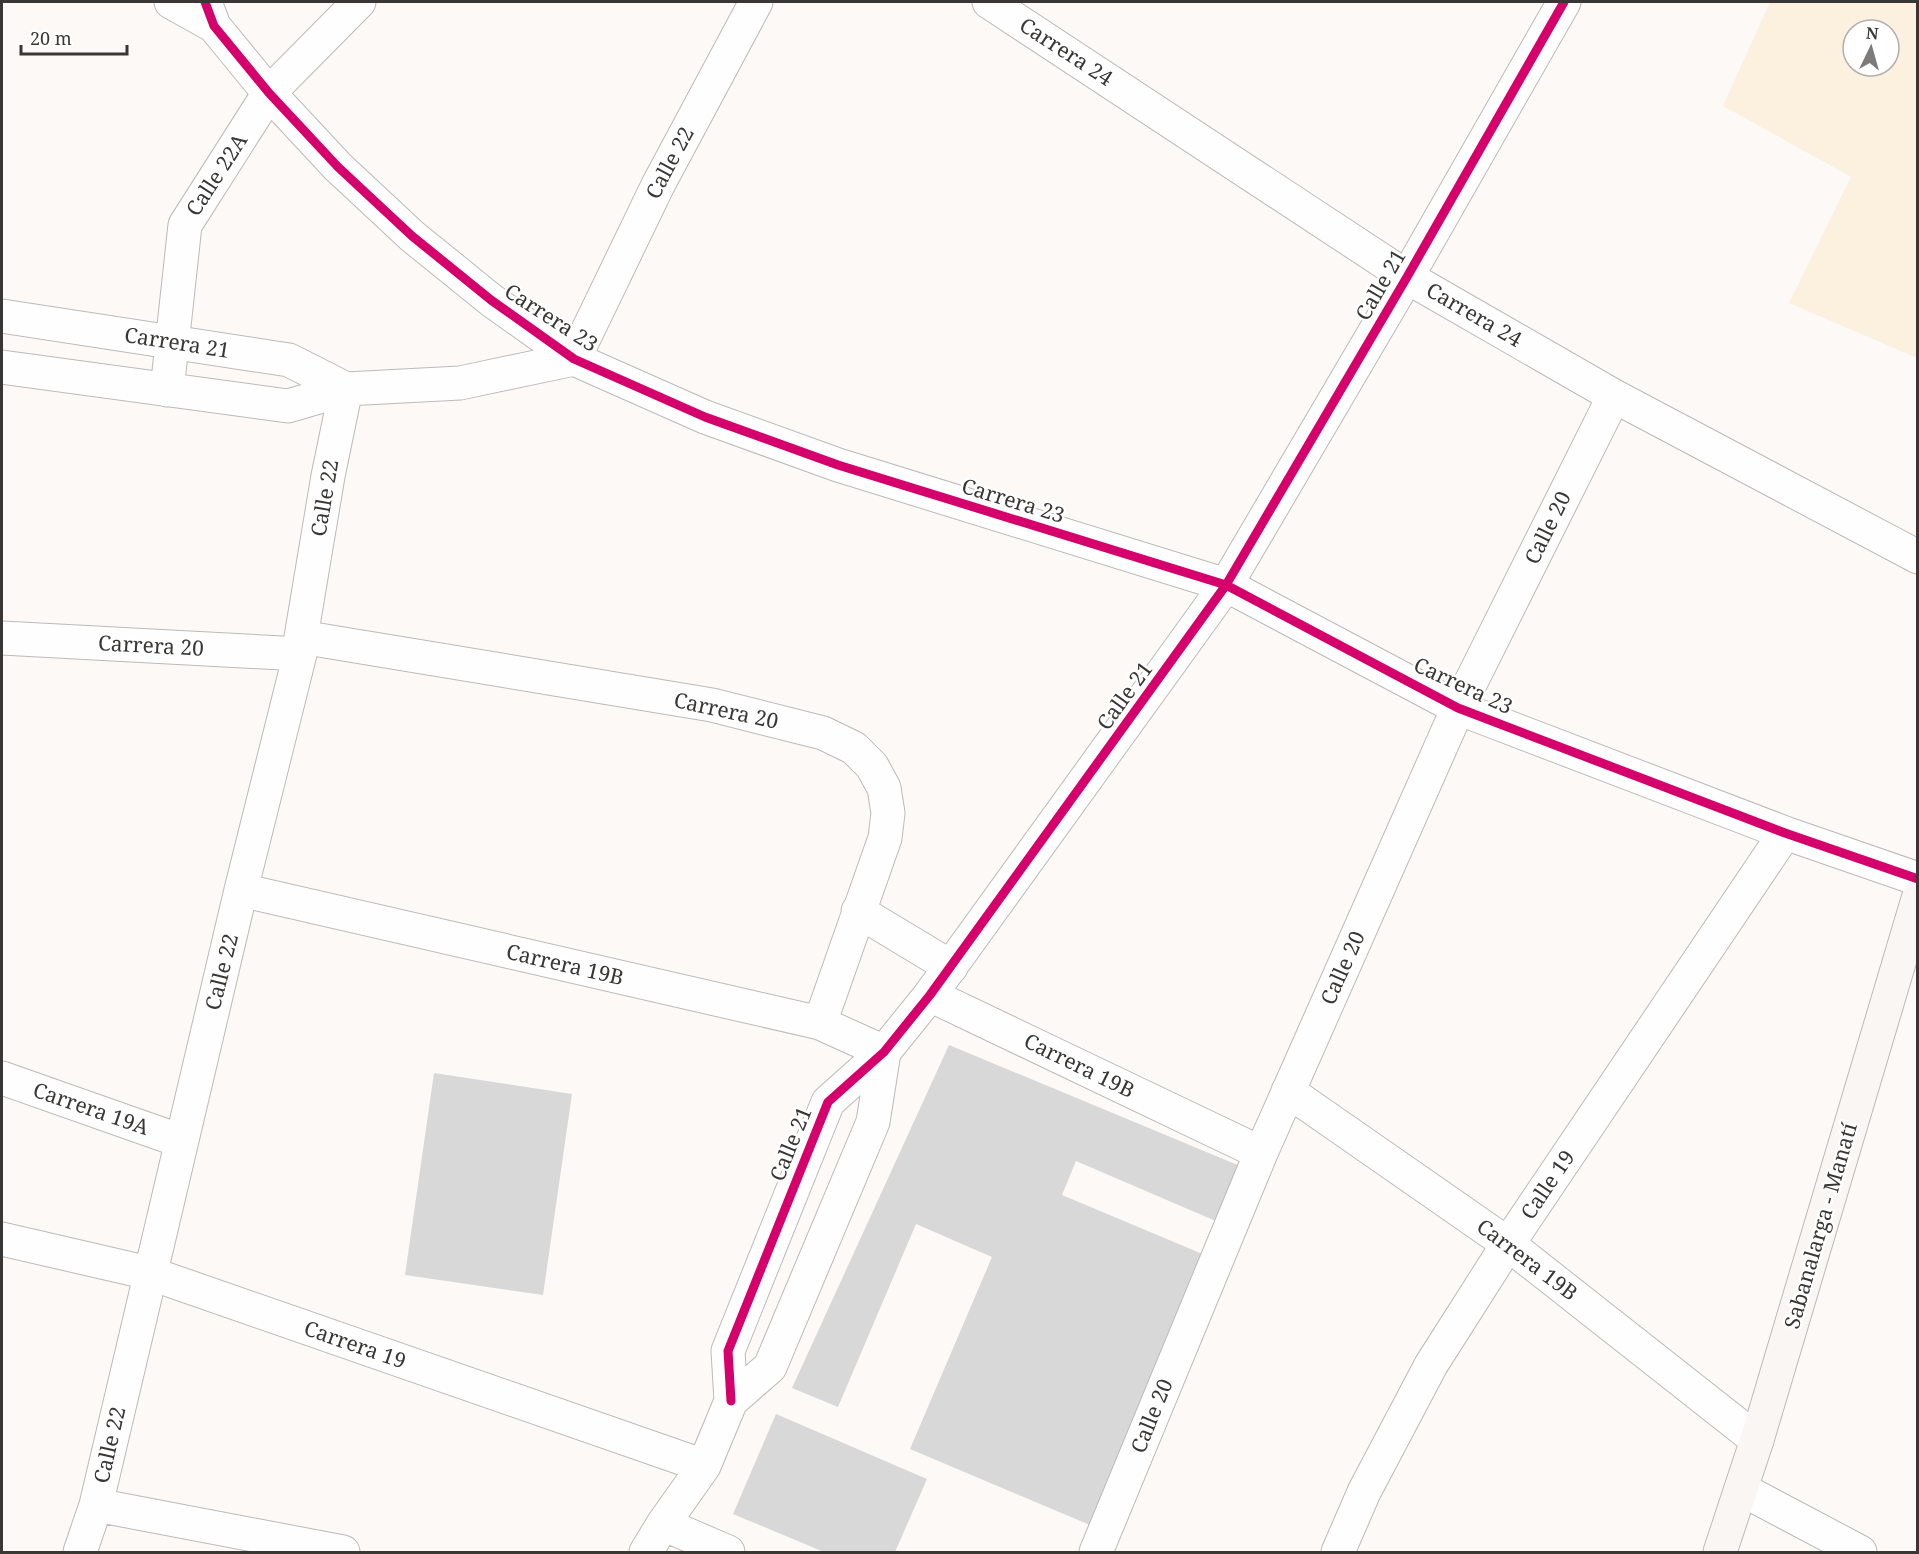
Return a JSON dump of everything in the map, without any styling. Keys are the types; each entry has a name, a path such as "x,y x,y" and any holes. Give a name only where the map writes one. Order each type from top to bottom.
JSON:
{"main road":[{"name":"Sabanalarga - Manatí","path":"1720,1552 1757,1440 1917,899"}],"street":[{"name":"Carrera 23","path":"171,2 209,14 269,93 338,167 412,236 491,300 574,359 705,417 838,465 1226,585 1458,708 1785,833 1917,879"},
{"name":"Calle 22A","path":"167,390 185,225 269,93 359,2"},
{"name":"Calle 22","path":"574,359 658,185 756,2"},
{"name":"Carrera 24","path":"989,2 1407,277 1614,396 1917,558"},
{"name":"Calle 21","path":"646,1552 704,1466 731,1401 728,1351 828,1102 884,1052 930,995 1226,585 1407,277 1564,2"},
{"name":"Carrera 21","path":"2,316 289,360 346,389"},
{"name":"Carrera 21","path":"2,367 288,406 346,389 460,383 574,359"},
{"name":"Calle 22","path":"80,1552 96,1505 301,645 328,476 346,389"},
{"name":"Calle 20","path":"1096,1552 1261,1153 1458,708 1614,396"},
{"name":"Carrera 20","path":"2,638 301,645 712,705 823,734 854,748 872,766 884,788 888,813 885,838 820,1023"},
{"name":"Calle 19","path":"1338,1552 1364,1492 1431,1365 1509,1244 1785,833"},
{"name":"Carrera 19B","path":"241,890 820,1023 884,1052"},
{"path":"858,911 951,967"},
{"name":"Carrera 19B","path":"930,995 1261,1153"},
{"name":"Calle 21","path":"731,1401 770,1367 873,1122 884,1052"},
{"name":"Carrera 19A","path":"2,1077 181,1141"},
{"name":"Carrera 19B","path":"1288,1091 1509,1244 1757,1440"},
{"name":"Carrera 19","path":"2,1239 150,1273 704,1466"},
{"path":"1741,1489 1860,1552"},
{"path":"96,1505 343,1552"},
{"path":"663,1524 729,1552"}],"shaded area":[{"path":"1770,2 1917,2 1917,358 1789,303 1851,177 1723,106"}],"building":[{"path":"949,1045 1240,1166 1218,1222 1076,1161 1062,1195 1212,1258 1097,1528 910,1449 992,1257 916,1224 838,1407 792,1388"},
{"path":"434,1073 572,1094 543,1295 405,1275"},
{"path":"776,1414 927,1479 895,1552 824,1552 733,1514"}],"cycle path":[{"path":"205,2 214,26 269,93 338,167 412,236 491,300 574,359 705,417 838,465 1226,585 1458,708 1785,833 1918,879"},
{"path":"731,1401 728,1351 828,1102 884,1052 930,995 1226,585 1407,277 1564,2"}]}
